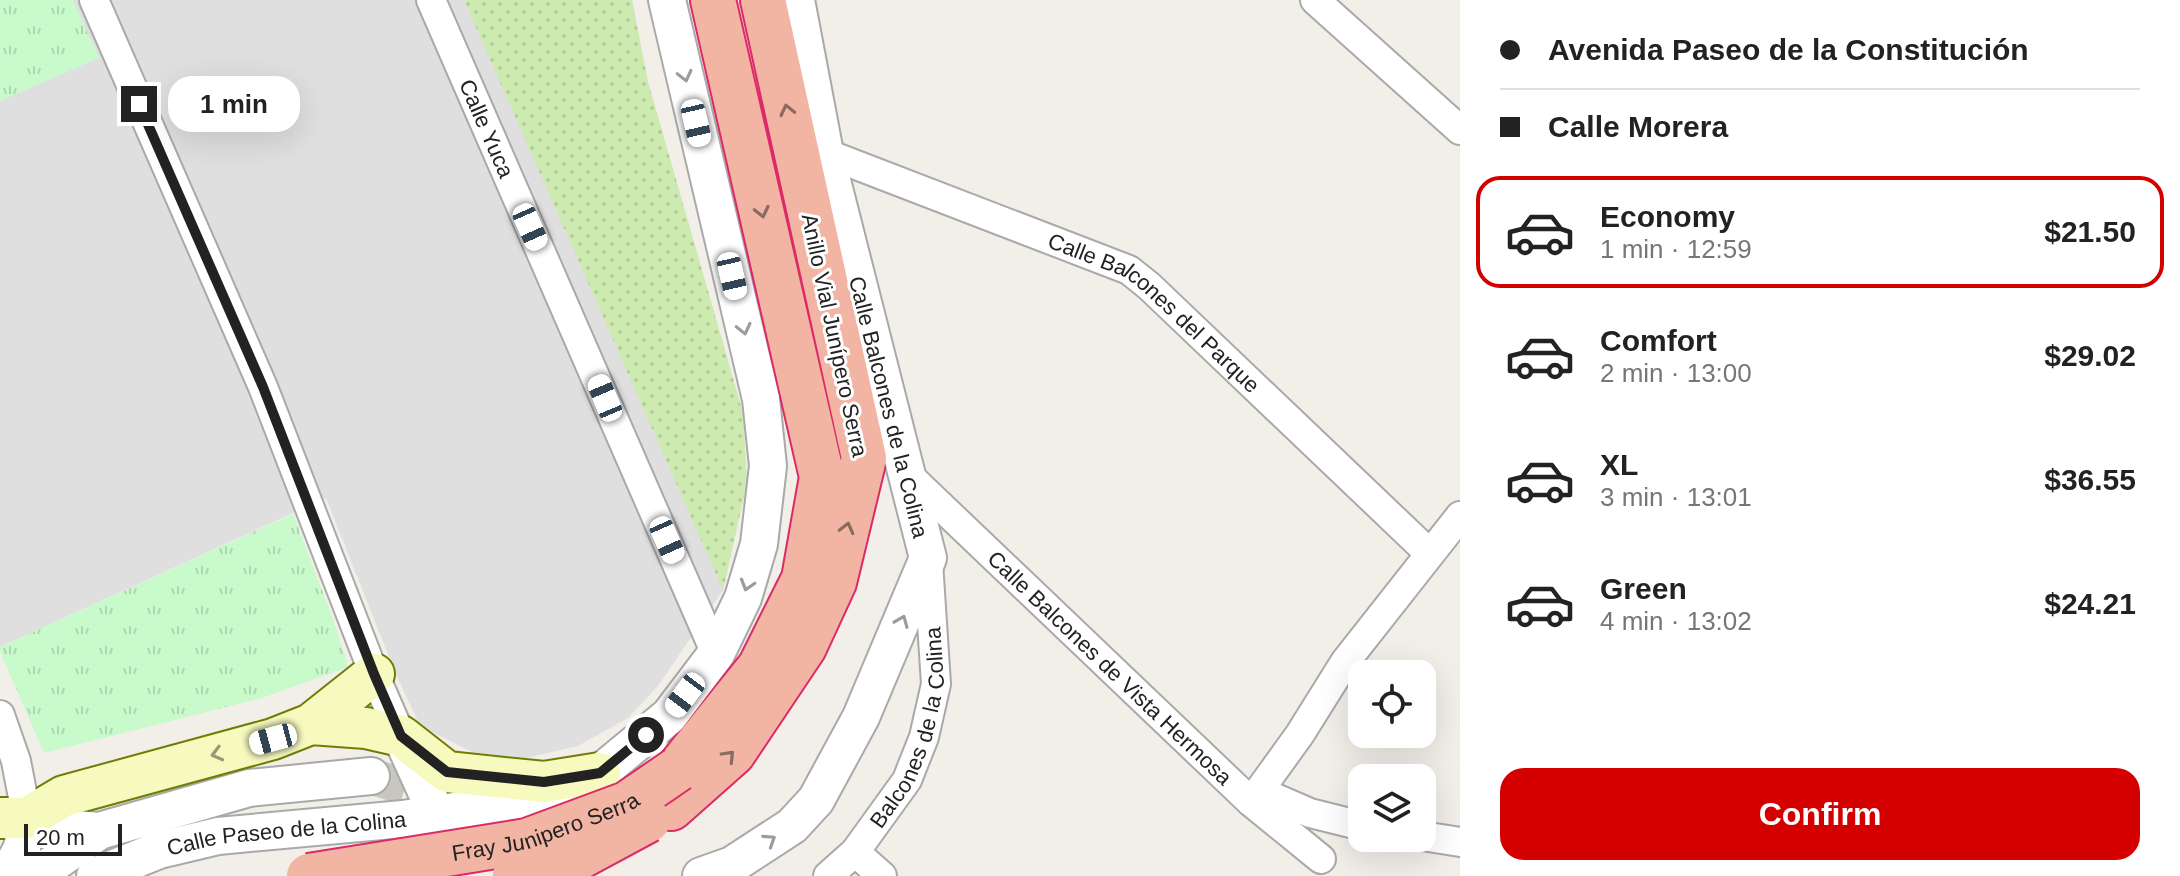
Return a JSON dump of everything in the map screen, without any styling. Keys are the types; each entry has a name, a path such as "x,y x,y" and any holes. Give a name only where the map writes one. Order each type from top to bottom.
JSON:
{"highway":[{"name":"Anillo Vial Junípero Serra","path":"674,789 760,667 804,579 822,477 713,0"},
{"name":"Anillo Vial Junípero Serra","path":"674,789 733,753 804,647 834,582 864,458 763,0"},
{"name":"Fray Junipero Serra","path":"309,876 527,841 674,789"},
{"name":"Fray Junipero Serra","path":"515,876 557,869 674,789"}],"main road":[{"path":"14,818 64,796 273,739 311,724 374,674"},
{"path":"311,724 366,728 401,736 447,772 544,782 600,773"}],"street":[{"path":"94,0 263,387 374,674 436,813 442,871 439,876"},
{"name":"Calle Yuca","path":"431,0 716,654"},
{"path":"481,876 497,838 600,773 669,716 716,654 743,598 759,544 768,466 761,399 667,0"},
{"name":"Calle Balcones de la Colina","path":"701,876 732,865 792,826 816,800 861,717 928,558 825,153 796,0"},
{"path":"1315,0 1460,130"},
{"name":"Calle Balcones del Parque","path":"825,153 1129,270 1429,553"},
{"name":"Calle Balcones de Vista Hermosa","path":"905,473 1321,859"},
{"path":"1348,822 1255,797 1300,734 1345,662 1460,516"},
{"name":"Balcones de la Colina","path":"828,876 855,852 907,780 924,737 936,684 928,558"},
{"path":"0,715 16,761 14,818 22,848 7,876"},
{"path":"574,876 564,868 552,839 568,810 600,773"},
{"name":"Calle Paseo de la Colina","path":"95,876 159,850 218,836 436,813 531,799 600,773"},
{"path":"36,876 99,831 249,788 371,776"},
{"path":"14,818 99,831"},
{"path":"1436,838 1460,842"},
{"path":"855,852 882,876"}],"shaded area":[{"path":"0,0 632,0 648,82 743,413 747,483 723,590 658,686 628,718 578,746 522,759 474,753 420,726 395,672 326,498 0,647"}],"green space":[{"path":"0,0 73,0 99,58 0,101"},
{"path":"464,0 632,0 648,82 743,413 747,483 723,590"},
{"path":"293,514 348,667 262,698 44,753 0,647"}],"tunnel":[{"path":"371,776 439,798 507,861"}],"route":[{"path":"139,104 263,387 401,736 447,772 544,782 600,773 646,735"}]}
